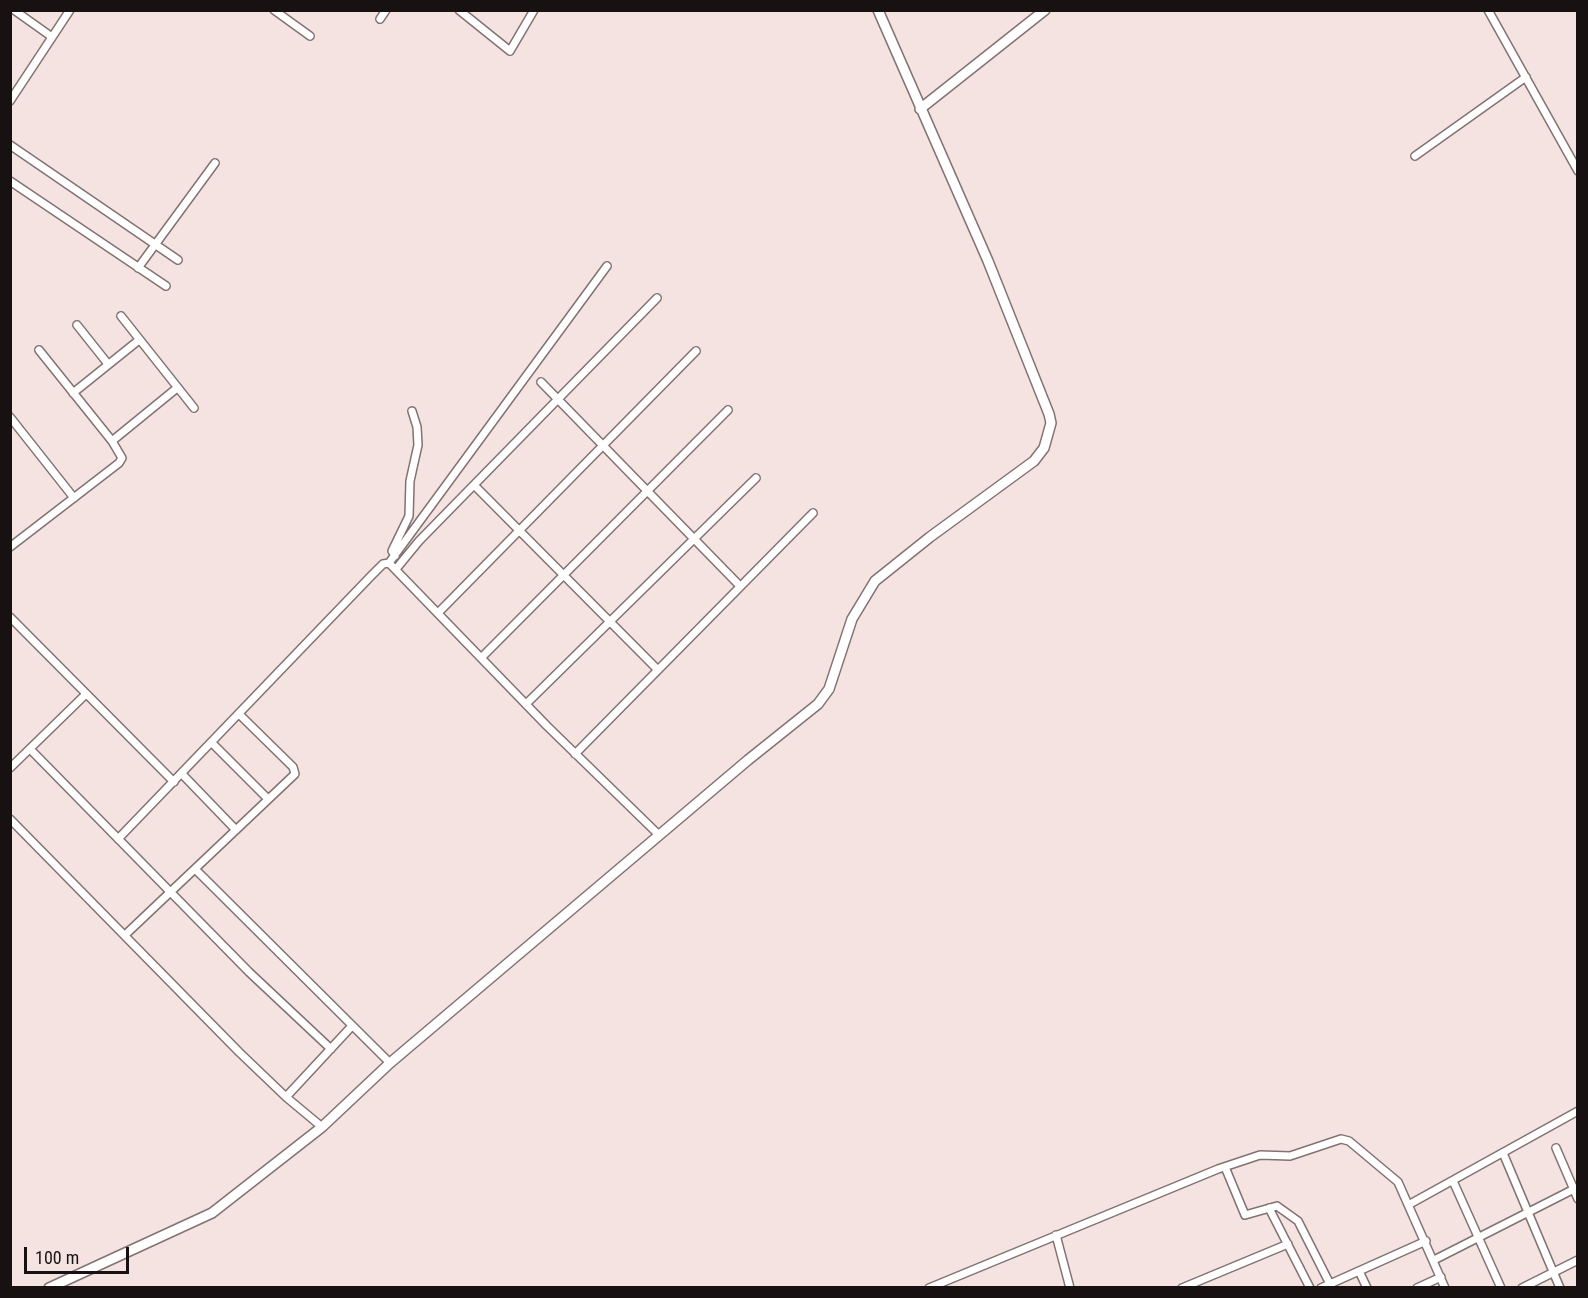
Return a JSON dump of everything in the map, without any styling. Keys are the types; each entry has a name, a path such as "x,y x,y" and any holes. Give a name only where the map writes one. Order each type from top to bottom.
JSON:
{"street":[{"path":"14,10 52,37"},
{"path":"10,101 70,10"},
{"path":"274,10 310,36"},
{"path":"380,19 386,10"},
{"path":"459,10 510,51 534,10"},
{"path":"49,1287 212,1213 322,1127 390,1063 825,698 852,619 875,581 930,537 1034,461 1047,441 1050,414 987,261 878,10"},
{"path":"920,109 1045,10"},
{"path":"1488,10 1578,171"},
{"path":"1415,156 1526,77"},
{"path":"10,145 178,260"},
{"path":"138,268 215,163"},
{"path":"10,182 166,286"},
{"path":"118,839 371,576 383,564 389,563 607,266"},
{"path":"396,569 657,298"},
{"path":"121,316 194,408"},
{"path":"77,325 108,364"},
{"path":"73,393 139,340"},
{"path":"10,547 119,463 120,453 39,350"},
{"path":"438,613 518,529 696,351"},
{"path":"541,382 649,490 740,586"},
{"path":"111,441 177,388"},
{"path":"482,657 728,410"},
{"path":"394,556 392,551 408,520 410,481 418,445 417,428 412,411"},
{"path":"10,417 74,498"},
{"path":"526,704 756,478"},
{"path":"475,486 657,669"},
{"path":"574,754 813,513"},
{"path":"408,520 417,527"},
{"path":"389,563 574,754 659,835"},
{"path":"10,617 174,782"},
{"path":"10,768 85,695"},
{"path":"125,935 294,776 295,770 239,714"},
{"path":"212,743 268,799"},
{"path":"30,749 170,893 331,1049"},
{"path":"182,774 236,830"},
{"path":"10,819 286,1097 322,1127"},
{"path":"195,869 351,1027 390,1063"},
{"path":"286,1097 351,1027"},
{"path":"1410,1204 1578,1111"},
{"path":"929,1287 1225,1167 1260,1155 1290,1156 1334,1140 1346,1139 1398,1182 1410,1204 1445,1287"},
{"path":"1556,1148 1578,1199"},
{"path":"1503,1153 1560,1287"},
{"path":"1225,1167 1245,1215 1279,1207 1298,1221 1331,1286"},
{"path":"1453,1180 1501,1287"},
{"path":"1434,1260 1575,1188"},
{"path":"1269,1208 1310,1287"},
{"path":"1056,1235 1070,1287"},
{"path":"1321,1287 1331,1286 1426,1241"},
{"path":"1182,1287 1288,1244"},
{"path":"1522,1287 1578,1260"},
{"path":"1359,1271 1367,1287"},
{"path":"1417,1287 1441,1277"}]}
